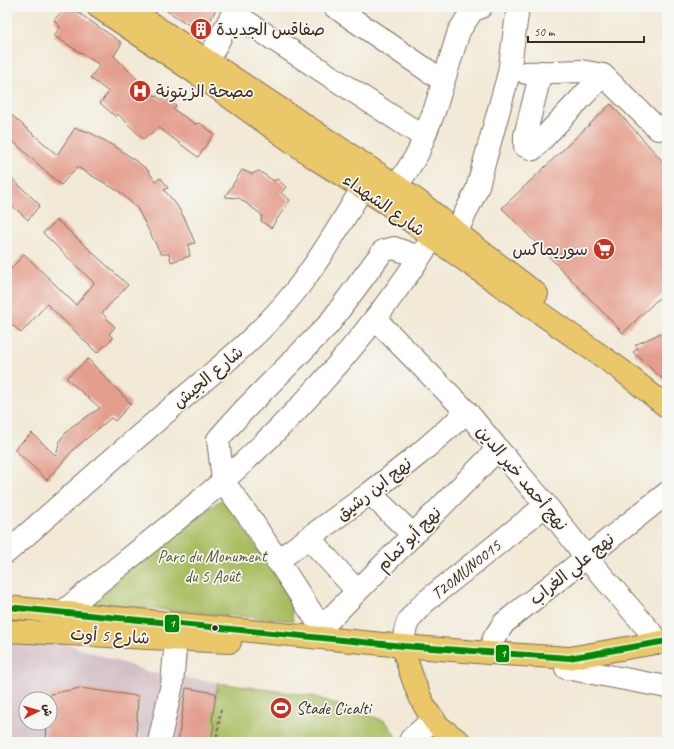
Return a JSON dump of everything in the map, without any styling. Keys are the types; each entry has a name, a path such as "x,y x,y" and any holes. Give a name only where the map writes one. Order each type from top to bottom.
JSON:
{"main road":[{"name":"شارع الشهداء","path":"98,7 194,71 316,158 362,188 391,195"},
{"name":"شارع الشهداء","path":"126,7 373,170 391,195 667,406"},
{"name":"شارع الشهداء","path":"445,235 484,254 667,389"},
{"name":"شارع 5 أوت","path":"7,606 324,633 404,651 514,666 566,668 608,665 665,646"},
{"name":"شارع 5 أوت","path":"7,631 569,658 665,646"},
{"path":"404,651 414,684 429,712 440,726 460,742"}],"street":[{"path":"335,7 443,81"},
{"path":"64,611 223,481 270,436 319,386 376,320 419,257 445,235 477,189 509,73 518,7"},
{"path":"391,195 418,153 459,31 474,8"},
{"path":"208,61 234,10 424,136"},
{"path":"509,73 581,71 603,75 658,130"},
{"path":"541,72 525,136 525,146 533,149 603,75"},
{"name":"شارع الجيش","path":"7,552 163,415 229,360 260,331 292,294 318,259 373,170"},
{"path":"324,633 252,521 223,481 218,439 243,411 328,325 383,251 394,248 419,257"},
{"name":"نهج أحمد خير الدين","path":"376,320 467,412 546,505 586,557 665,646"},
{"name":"نهج ابن رشيق","path":"277,561 370,493 419,454 467,412"},
{"name":"نهج أبو تمام","path":"324,633 357,591 498,450"},
{"path":"370,493 413,535"},
{"name":"نهج علي الغراب","path":"489,653 494,638 504,623 667,493"},
{"name":"T20MUN0015","path":"404,651 404,629 412,615 425,602 546,505"},
{"path":"309,538 357,591"},
{"path":"159,742 172,684 176,639"},
{"path":"566,668 667,687"},
{"path":"410,742 411,739 434,719"}],"path":[{"path":"216,742 221,708"}],"shaded area":[{"path":"7,636 44,636 152,673 313,696 385,721 392,729 397,742 7,742"}],"green space":[{"name":"Parc du Monument du 5 Août","path":"223,498 290,597 293,621 85,603"},
{"name":"Stade Cicalti","path":"218,683 313,696 385,721 395,736 397,742 199,742 211,722"}],"building":[{"path":"66,7 70,7 122,43 114,56 140,82 139,85 162,100 166,98 176,106 173,109 195,124 200,123 214,134 198,157 159,128 143,139 118,114 116,117 100,103 109,92 90,78 100,65 54,36 60,27 54,20"},
{"name":"صفاقس الجديدة","path":"161,7 217,7 210,21 206,36"},
{"name":"سوريماكس","path":"611,104 667,166 667,290 623,333 502,208"},
{"path":"7,111 57,155 75,128 89,132 119,149 147,169 155,181 161,178 168,188 164,190 176,204 185,219 195,243 188,245 190,256 171,262 169,254 161,254 137,208 120,192 77,167 61,185 7,136"},
{"path":"242,170 252,174 259,171 274,181 277,179 286,187 281,193 290,200 271,228 261,221 262,215 239,198 225,197"},
{"path":"7,174 40,205 28,220 7,201"},
{"path":"57,220 128,285 102,313 115,327 109,334 113,338 97,353 47,304 21,333 7,320 7,273 24,254 76,305 94,283 43,233"},
{"path":"661,333 667,340 667,383 633,352 638,348 635,345"},
{"path":"88,359 131,404 115,421 111,418 73,450 47,480 14,449 32,433 56,456 60,440 71,427 100,408 66,378"},
{"path":"80,688 138,696 136,742 46,742 47,731 58,731 58,692"},
{"path":"186,688 216,693 211,742 178,742"}],"transit line":[{"name":"1","path":"7,607 403,646 569,658 667,641"}],"place":[{"name":"صفاقس الجديدة","path":"201,29"},
{"name":"مصحة الزيتونة","path":"140,91"},
{"name":"سوريماكس","path":"604,249"},
{"name":"Stade Cicalti","path":"281,708"}]}
